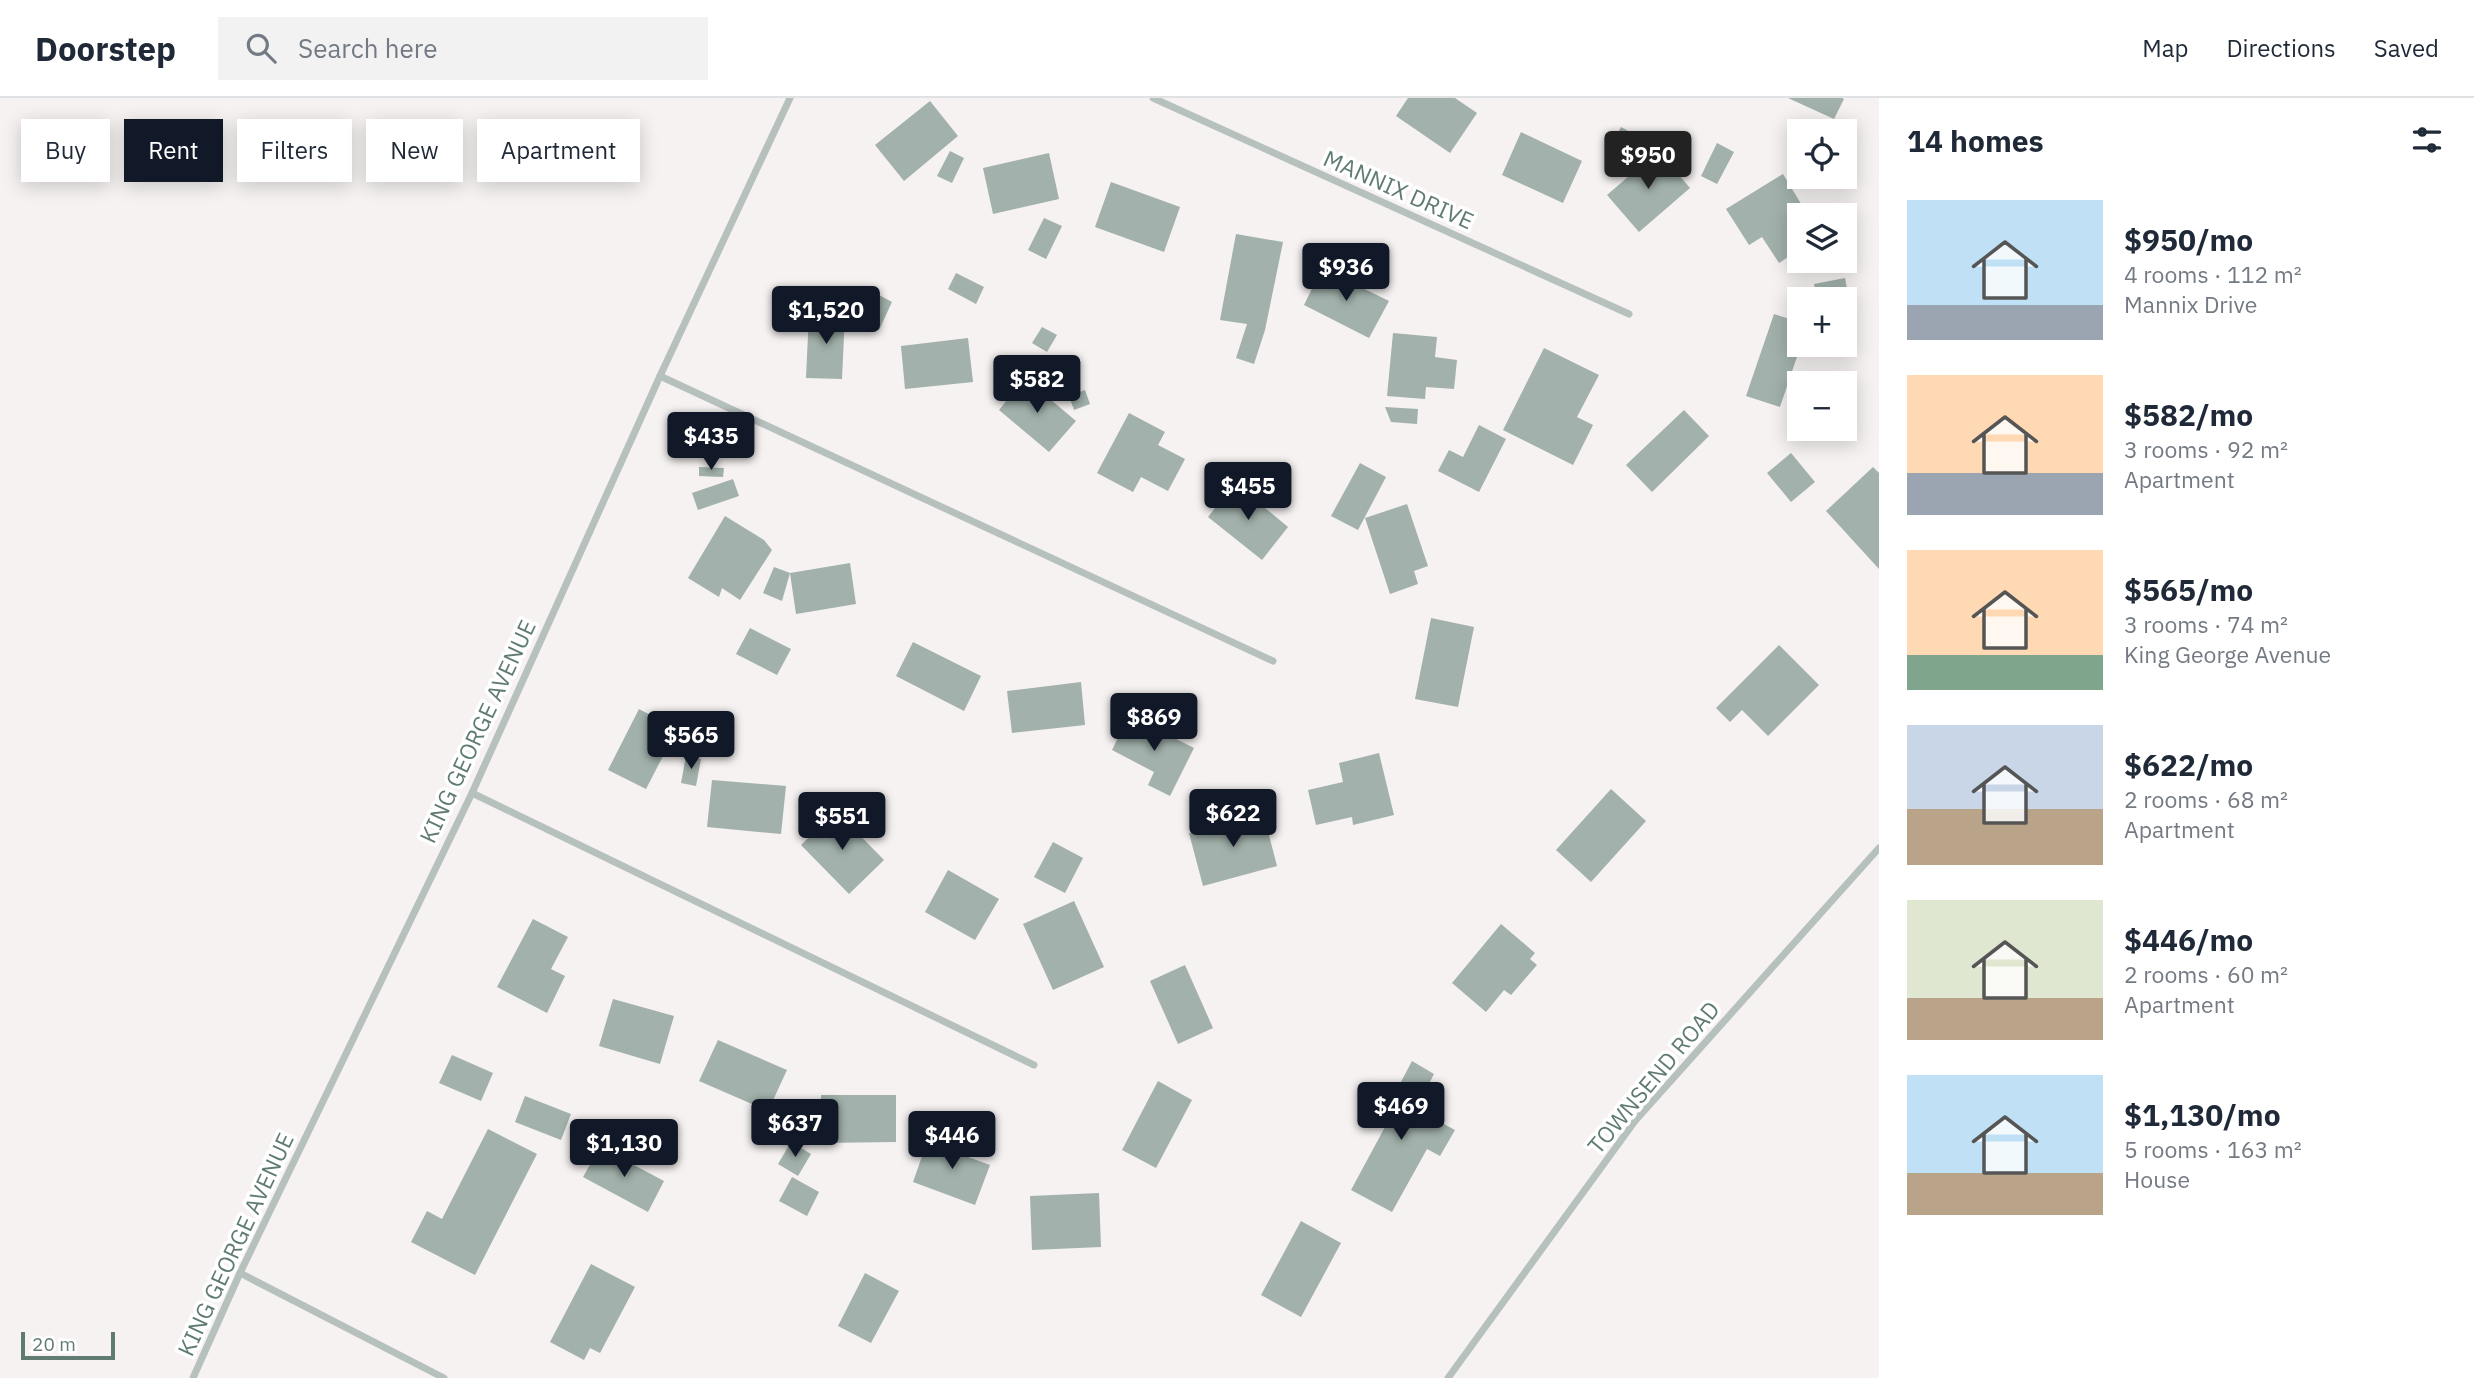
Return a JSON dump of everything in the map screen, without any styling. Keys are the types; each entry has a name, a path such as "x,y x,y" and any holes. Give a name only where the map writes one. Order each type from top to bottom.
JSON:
{"street":[{"name":"KING GEORGE AVENUE","path":"193,1378 240,1273 472,793 660,376 790,98"},
{"name":"MANNIX DRIVE","path":"1153,98 1629,314"},
{"path":"660,376 1273,661"},
{"path":"472,793 1034,1065"},
{"name":"TOWNSEND ROAD","path":"1448,1378 1634,1121 1879,848"},
{"path":"240,1273 444,1378"}],"building":[{"path":"1408,98 1455,98 1477,113 1450,153 1396,116"},
{"path":"1788,98 1842,98 1844,99 1834,119"},
{"path":"930,101 958,136 904,181 875,145"},
{"path":"1621,127 1643,139 1632,161 1609,149"},
{"path":"1521,132 1582,161 1563,203 1502,175"},
{"path":"1717,143 1734,152 1717,184 1701,176"},
{"path":"950,151 964,158 952,183 937,176"},
{"path":"1658,151 1690,188 1639,232 1607,195"},
{"path":"1049,153 1059,199 993,214 983,168"},
{"path":"1783,174 1787,181 1787,189 1792,189 1801,203 1787,203 1787,258 1779,263 1762,237 1749,245 1726,209"},
{"path":"1111,182 1180,207 1164,252 1095,227"},
{"path":"1044,218 1062,226 1046,259 1028,250"},
{"path":"1236,234 1283,242 1265,330 1254,364 1236,358 1247,324 1220,320"},
{"path":"1322,268 1389,301 1369,338 1304,305"},
{"path":"956,273 984,287 976,304 948,289"},
{"path":"1845,278 1847,287 1815,287 1814,284"},
{"path":"879,295 892,302 879,330 865,324"},
{"path":"809,313 845,314 842,379 806,378"},
{"path":"1774,314 1787,318 1787,357 1797,357 1792,371 1787,371 1787,386 1780,407 1746,396"},
{"path":"1042,327 1057,335 1047,352 1032,343"},
{"path":"1393,333 1437,337 1435,357 1457,360 1454,389 1426,387 1425,399 1387,396"},
{"path":"968,338 973,382 905,389 901,346"},
{"path":"1544,348 1599,375 1577,417 1593,425 1573,465 1503,430"},
{"path":"1025,378 1076,421 1049,452 999,410"},
{"path":"1085,390 1090,404 1074,410 1069,396"},
{"path":"1385,407 1418,409 1417,424 1391,422"},
{"path":"1684,410 1709,436 1652,492 1626,465"},
{"path":"1129,413 1165,432 1158,445 1185,459 1168,491 1141,477 1133,492 1097,473"},
{"path":"1479,425 1506,439 1479,492 1438,471 1449,450 1463,457"},
{"path":"1791,453 1815,482 1791,502 1767,473"},
{"path":"1360,463 1386,477 1358,530 1331,516"},
{"path":"699,467 724,468 723,477 699,476"},
{"path":"1873,467 1879,473 1879,569 1826,511"},
{"path":"733,479 739,496 698,510 692,493"},
{"path":"1235,483 1288,527 1262,560 1208,517"},
{"path":"1407,504 1428,566 1414,571 1418,584 1390,594 1365,518"},
{"path":"725,516 764,540 772,550 740,600 722,588 719,597 688,578"},
{"path":"850,563 856,604 796,614 790,573"},
{"path":"774,567 790,573 782,601 763,593"},
{"path":"1431,618 1474,627 1458,707 1415,699"},
{"path":"750,628 791,649 777,675 736,654"},
{"path":"913,642 981,676 964,711 896,676"},
{"path":"1779,645 1819,685 1768,736 1742,710 1730,722 1716,708"},
{"path":"1081,682 1085,725 1012,733 1007,691"},
{"path":"639,709 677,729 646,789 608,770"},
{"path":"1129,715 1194,748 1170,796 1148,785 1154,772 1112,750"},
{"path":"1379,753 1394,815 1353,825 1352,817 1316,825 1308,790 1343,782 1339,763"},
{"path":"686,756 701,759 696,786 681,783"},
{"path":"712,780 786,786 781,834 707,827"},
{"path":"1611,789 1646,821 1591,882 1556,850"},
{"path":"836,811 884,860 849,894 801,845"},
{"path":"1263,812 1277,866 1203,886 1189,833"},
{"path":"1053,842 1083,858 1065,893 1034,877"},
{"path":"948,870 999,899 975,940 925,912"},
{"path":"1074,901 1104,967 1053,990 1023,924"},
{"path":"533,919 568,937 551,969 565,976 547,1013 497,987"},
{"path":"1501,924 1535,953 1530,959 1537,965 1511,995 1504,990 1486,1012 1452,983"},
{"path":"1185,965 1213,1028 1178,1044 1150,981"},
{"path":"613,999 674,1016 660,1064 599,1046"},
{"path":"718,1040 787,1070 768,1111 699,1081"},
{"path":"452,1055 493,1073 481,1101 439,1083"},
{"path":"1412,1061 1434,1074 1416,1109 1455,1130 1440,1156 1427,1149 1392,1212 1351,1190 1385,1127 1375,1121 1389,1095 1393,1097"},
{"path":"1158,1081 1192,1100 1156,1168 1122,1150"},
{"path":"821,1095 896,1095 896,1142 821,1143"},
{"path":"525,1096 571,1114 561,1140 515,1122"},
{"path":"488,1129 537,1154 475,1275 411,1242 427,1211 442,1219"},
{"path":"948,1132 965,1139 960,1154 990,1165 975,1205 913,1182 927,1142 942,1148"},
{"path":"791,1142 811,1154 798,1176 778,1164"},
{"path":"600,1147 664,1181 648,1212 583,1177"},
{"path":"792,1177 819,1192 807,1216 779,1201"},
{"path":"1099,1193 1101,1247 1032,1250 1030,1196"},
{"path":"1301,1221 1341,1243 1301,1317 1261,1295"},
{"path":"591,1264 635,1287 600,1353 590,1348 584,1360 550,1342"},
{"path":"865,1273 899,1291 871,1343 838,1326"}]}
